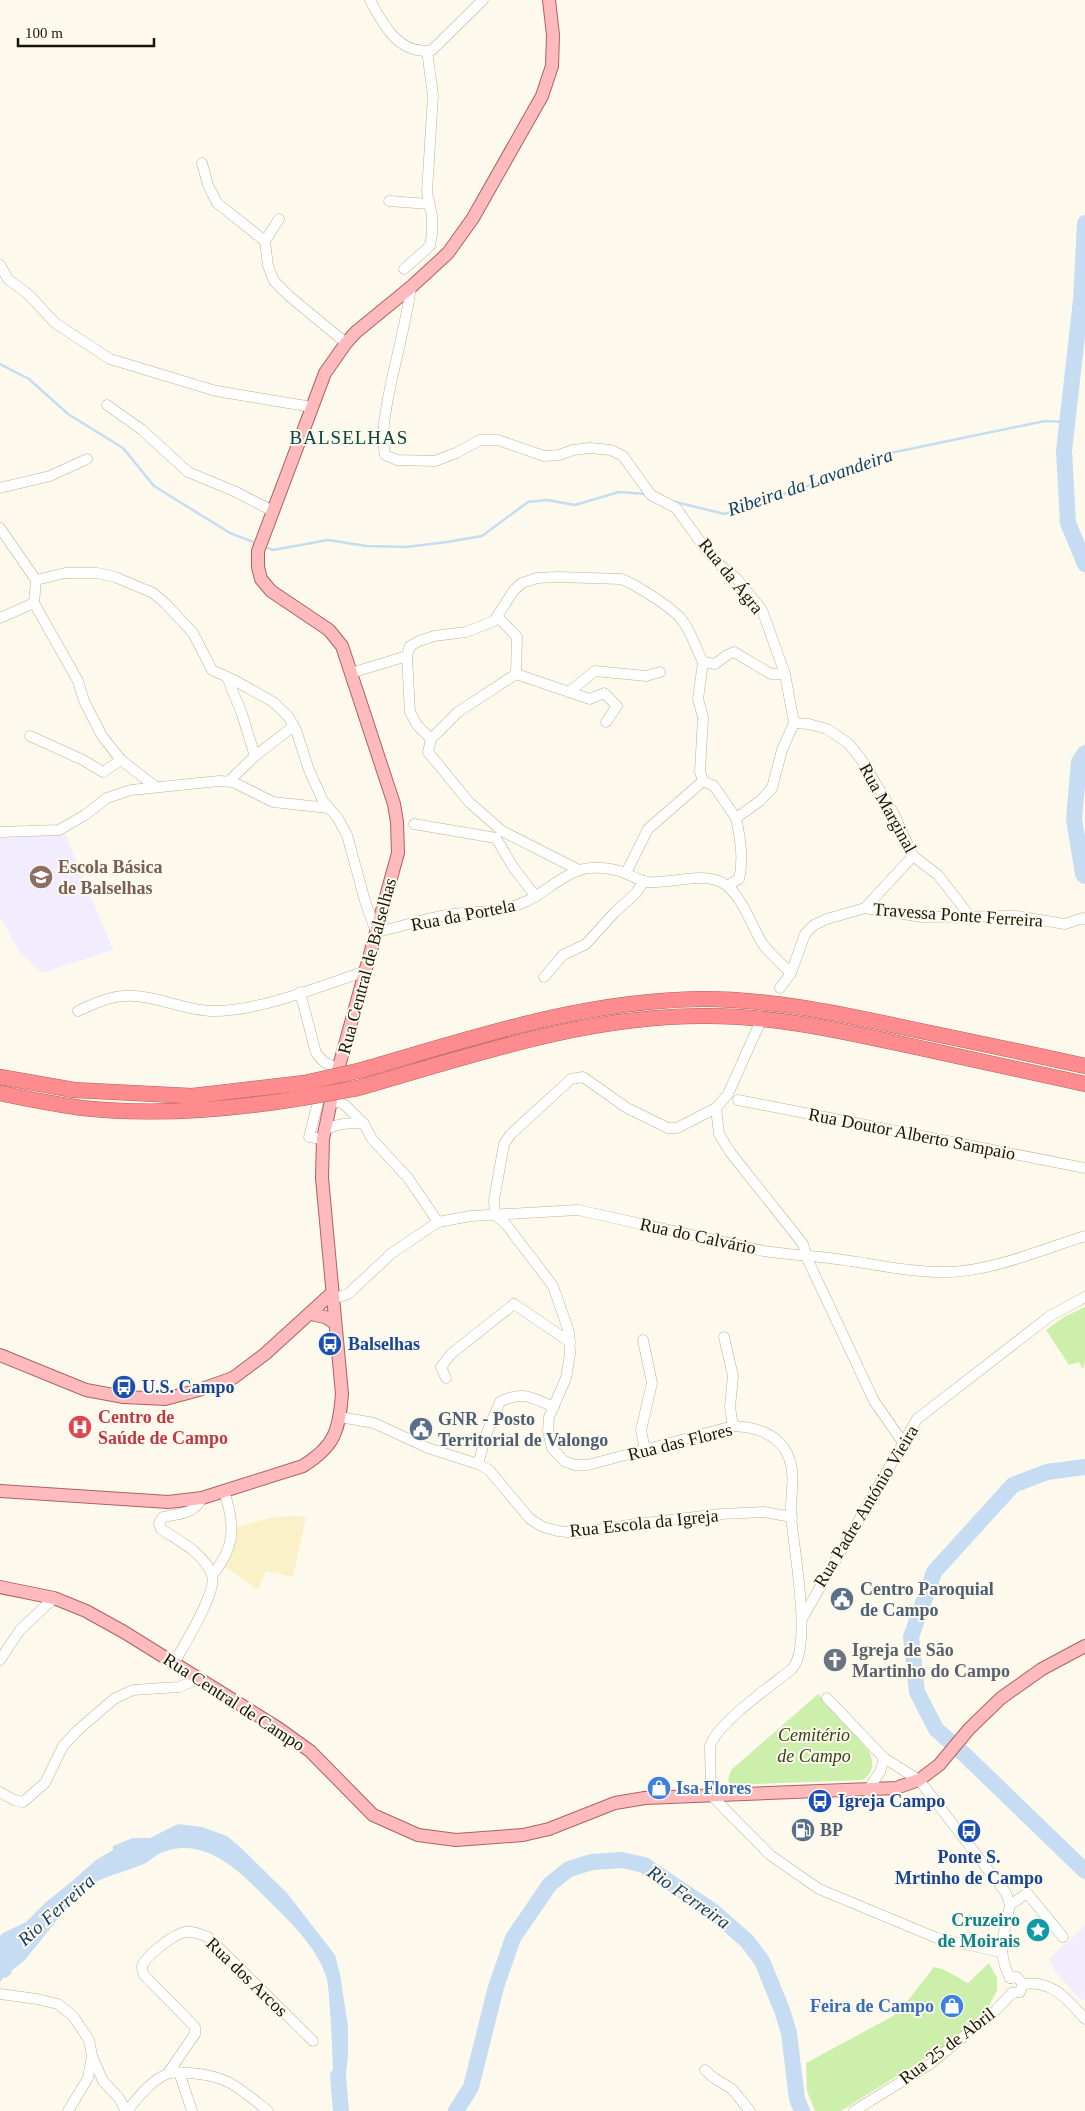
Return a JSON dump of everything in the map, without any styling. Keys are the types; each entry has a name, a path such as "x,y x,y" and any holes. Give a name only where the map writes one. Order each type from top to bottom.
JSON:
{"highway":[{"path":"0,1077 74,1090 192,1096 304,1083 362,1070 543,1018 622,1005 701,999 765,1002 842,1014 1085,1066"},
{"path":"0,1093 82,1108 127,1110 194,1111 264,1104 358,1088 545,1035 625,1021 701,1016 758,1018 846,1032 1085,1084"}],"main road":[{"name":"Rua Central de Balselhas","path":"0,1491 168,1502 202,1498 303,1466 317,1457 331,1442 338,1426 342,1394 322,1178 324,1135 330,1103 333,1066 366,971 398,853 397,822 394,804 342,646 328,630 270,591 261,579 258,567 260,545 325,373 346,343 448,253 473,218 542,96 552,66 553,35 549,0"},
{"path":"302,1321 315,1315 325,1317 333,1306"},
{"path":"0,1355 86,1390 124,1397 164,1399 199,1390 233,1378 266,1354 302,1321 333,1306"},
{"name":"Rua Central de Campo","path":"0,1587 54,1598 86,1611 278,1728 310,1751 373,1815 418,1835 456,1840 523,1835 549,1829 615,1803 645,1798 867,1791 896,1788 919,1780 939,1765 969,1729 1001,1698 1042,1669 1085,1646"}],"street":[{"path":"370,0 386,28 400,43 422,52 432,50 483,0"},
{"path":"404,269 430,246 432,216 427,192 434,107 432,77 427,51"},
{"path":"202,162 208,185 217,203 265,241"},
{"path":"389,201 429,204"},
{"path":"279,219 265,241 268,266 274,281 289,296 346,343"},
{"path":"0,265 4,277 29,294 55,323 110,359 216,391 312,407"},
{"name":"Rua da Ágra","path":"411,287 408,312 385,414 382,442 385,455 397,460 435,460 456,453 480,440 498,440 544,456 559,455 573,450 590,448 611,450 623,456 651,494 676,508 707,551 736,578 762,610 785,674 794,723"},
{"path":"106,406 141,429 188,472 234,491 273,511"},
{"path":"0,488 50,476 86,459"},
{"path":"0,528 36,580 34,603 78,681 84,702 102,736 122,760 156,787"},
{"path":"36,580 65,573 97,572 115,577 152,593 166,604 193,633 212,670 227,676 274,702 288,716 294,726 308,770 323,801 337,817 347,835 365,901 376,932"},
{"path":"431,739 417,725 410,712 407,656 410,646 434,636 466,632 494,621 514,590 522,583 537,578 558,577 620,580 630,583 683,620 703,662 698,699 703,717 700,772 703,780 714,786 736,818 739,833 741,868 739,879 727,886 737,897 764,945 791,973"},
{"path":"0,618 34,603"},
{"path":"497,616 517,637 516,674"},
{"path":"703,662 715,664 726,655 734,652 771,674 785,674"},
{"path":"351,673 407,656"},
{"path":"569,692 594,671 646,676 660,672"},
{"path":"516,674 590,699 604,693 617,706 606,722"},
{"path":"516,674 458,712 431,739 428,752 499,835 513,867 536,897"},
{"path":"227,676 242,714 255,756"},
{"path":"736,818 760,801 772,788 782,750 794,723"},
{"name":"Rua Marginal","path":"794,723 809,724 827,729 848,743 861,759 893,812 913,856 938,876 969,915"},
{"path":"229,782 255,756 294,726"},
{"path":"30,736 103,772 122,760"},
{"path":"626,873 648,829 703,780"},
{"path":"0,832 59,830 85,815 107,798 131,790 156,787 233,782 273,802 330,808"},
{"path":"414,824 499,835 579,870"},
{"path":"865,908 913,856"},
{"name":"Rua da Portela","path":"376,932 452,914 513,908 536,897 579,870 599,868 626,873 644,881 704,879 718,881 727,886"},
{"path":"544,977 562,956 586,944 615,912 636,894 644,881"},
{"name":"Travessa Ponte Ferreira","path":"780,988 791,973 805,934 814,925 827,919 865,908 922,917 1016,916 1065,924 1085,919"},
{"path":"78,1011 103,1000 122,996 138,996 211,1011 262,1004 366,971"},
{"path":"300,992 316,1053 333,1066 309,1138 324,1135 338,1124 350,1122 364,1124"},
{"path":"496,1215 494,1200 504,1144 511,1134 571,1079 583,1078 627,1108 668,1128 677,1128 716,1108 728,1094 759,1025"},
{"name":"Rua Doutor Alberto Sampaio","path":"738,1100 1085,1168"},
{"path":"330,1103 339,1102 346,1106 364,1124 372,1139 408,1178 438,1222"},
{"path":"716,1108 719,1134 730,1152 803,1244 806,1256 874,1400 904,1444"},
{"name":"Rua do Calvário","path":"333,1306 392,1253 438,1222 471,1216 578,1210 764,1251 896,1269 949,1272 984,1268 1085,1236"},
{"name":"Rua das Flores","path":"496,1215 505,1223 548,1279 566,1323 570,1342 570,1354 566,1378 549,1417 548,1431 552,1448 564,1460 575,1465 588,1465 733,1426 765,1431 778,1442 789,1457 793,1476 792,1517"},
{"name":"Rua Padre António Vieira","path":"802,1618 917,1419 1050,1316 1085,1297"},
{"path":"446,1378 441,1367 451,1354 514,1304 570,1342"},
{"path":"724,1337 733,1376 730,1407 733,1426"},
{"path":"643,1340 652,1383 641,1430 645,1450"},
{"path":"478,1464 487,1432 500,1402 513,1395 526,1395 554,1407"},
{"name":"Rua Escola da Igreja","path":"340,1417 374,1423 428,1448 478,1464 489,1470 530,1519 543,1527 558,1532 576,1533 721,1514 764,1512 792,1517"},
{"path":"212,1576 222,1564 233,1531 231,1514 224,1491"},
{"path":"174,1663 206,1604 213,1584 212,1576 206,1564 193,1551 160,1529 159,1523 163,1517 188,1512 198,1506 202,1498"},
{"path":"792,1517 802,1618 796,1665 722,1726 713,1738 710,1746 711,1795 745,1832 770,1855 819,1889 937,1938 1001,1952"},
{"path":"0,1660 20,1630 54,1598"},
{"path":"0,1792 14,1800 23,1802 45,1782 63,1746 78,1730 114,1699 132,1690 179,1686 200,1679"},
{"path":"827,1698 884,1758 919,1780 1006,1893 1010,1905 1001,1952 1002,1961 1010,1978"},
{"path":"867,1791 880,1772 884,1758"},
{"path":"1010,1905 1027,1893 1063,1937"},
{"name":"Rua dos Arcos","path":"168,2073 195,2034 195,2027 144,1975 142,1968 146,1960 175,1935 186,1932 196,1932 208,1937 312,2041"},
{"path":"1010,1978 1017,1977 1023,1984 1045,1984 1057,1991 1085,2019"},
{"path":"1010,1978 1007,1982 1007,1988 1012,1993 1020,1992 1023,1984"},
{"name":"Rua 25 de Abril","path":"854,2111 930,2064 996,2010 1012,1993"},
{"path":"0,1994 58,2004 73,2016 90,2040 92,2056 103,2082 119,2098 126,2111 157,2080 168,2073 179,2072 216,2077 232,2083 268,2111"},
{"path":"68,2111 88,2078 92,2056"},
{"path":"705,2070 732,2089 750,2111"},
{"path":"179,2072 192,2111"},
{"path":"88,2078 103,2082"},
{"path":"184,2111 187,2098"}],"shaded area":[{"name":"Escola Básica de Balselhas","path":"65,834 113,950 42,973 20,953 0,917 0,838"},
{"path":"299,1516 306,1518 293,1577 266,1571 258,1590 224,1566 232,1544 237,1539 236,1527 273,1517"},
{"path":"1085,1925 1085,2000 1081,2000 1054,1970 1049,1959"}],"green space":[{"path":"1085,1307 1085,1361 1083,1369 1079,1362 1069,1365 1046,1330 1064,1317"},
{"name":"Cemitério de Campo","path":"818,1694 869,1751 872,1767 869,1774 862,1780 731,1785 728,1780 731,1770"},
{"path":"989,1963 997,1978 997,1990 989,2006 967,2028 942,2048 841,2111 815,2111 807,2091 806,2063 893,2016 906,2003 934,1967 947,1971 968,1983"}],"water":[{"path":"178,1824 202,1827 227,1836 287,1893 335,1955 340,1974 348,2027 345,2097 334,2097 328,1989 326,1976 317,1956 296,1928 237,1871 224,1861 195,1849 179,1848 163,1852 144,1864 103,1878 81,1890 25,1960 0,1982 0,1936 3,1933 26,1922 46,1902 96,1860 113,1850 113,1846 133,1838 150,1838"}],"waterway":[{"name":"Rio Ferreira","path":"1085,223 1081,300 1064,451 1068,523 1085,564"},
{"name":"Ribeira da Lavandeira","path":"0,364 29,379 68,414 123,448 154,486 230,533 256,543"},
{"name":"Ribeira da Lavandeira","path":"675,502 725,514 822,481 876,456 1045,421 1067,422"},
{"name":"Ribeira da Lavandeira","path":"263,546 273,550 328,540 366,546 406,547 447,542 482,536 528,502 547,500 575,505 619,492 646,494"},
{"name":"Rio Ferreira","path":"1085,753 1079,762 1074,819 1083,874 1085,876"},
{"name":"Rio Ferreira","path":"1085,1467 1047,1472 1013,1485 934,1572 911,1637 917,1692 936,1729 1085,1871"},
{"name":"Rio Ferreira","path":"456,2111 471,2087 496,1987 513,1938 550,1884 569,1869 592,1862 622,1860 644,1865 714,1912 747,1941 762,1961 782,2010 789,2033 797,2099 802,2111"},
{"name":"Rio Ferreira","path":"338,2076 341,2111"}],"place":[{"name":"Escola Básica de Balselhas","path":"41,877"},
{"name":"Balselhas","path":"330,1344"},
{"name":"U.S. Campo","path":"124,1387"},
{"name":"Centro de Saúde de Campo","path":"80,1427"},
{"name":"GNR - Posto Territorial de Valongo","path":"421,1429"},
{"name":"Centro Paroquial de Campo","path":"842,1599"},
{"name":"Igreja de São Martinho do Campo","path":"835,1660"},
{"name":"Isa Flores","path":"659,1788"},
{"name":"Igreja Campo","path":"820,1801"},
{"name":"BP","path":"803,1830"},
{"name":"Ponte S. Mrtinho de Campo","path":"969,1831"},
{"name":"Cruzeiro de Moirais","path":"1038,1930"},
{"name":"Feira de Campo","path":"952,2006"}],"district":[{"name":"BALSELHAS","path":"349,437"}]}
